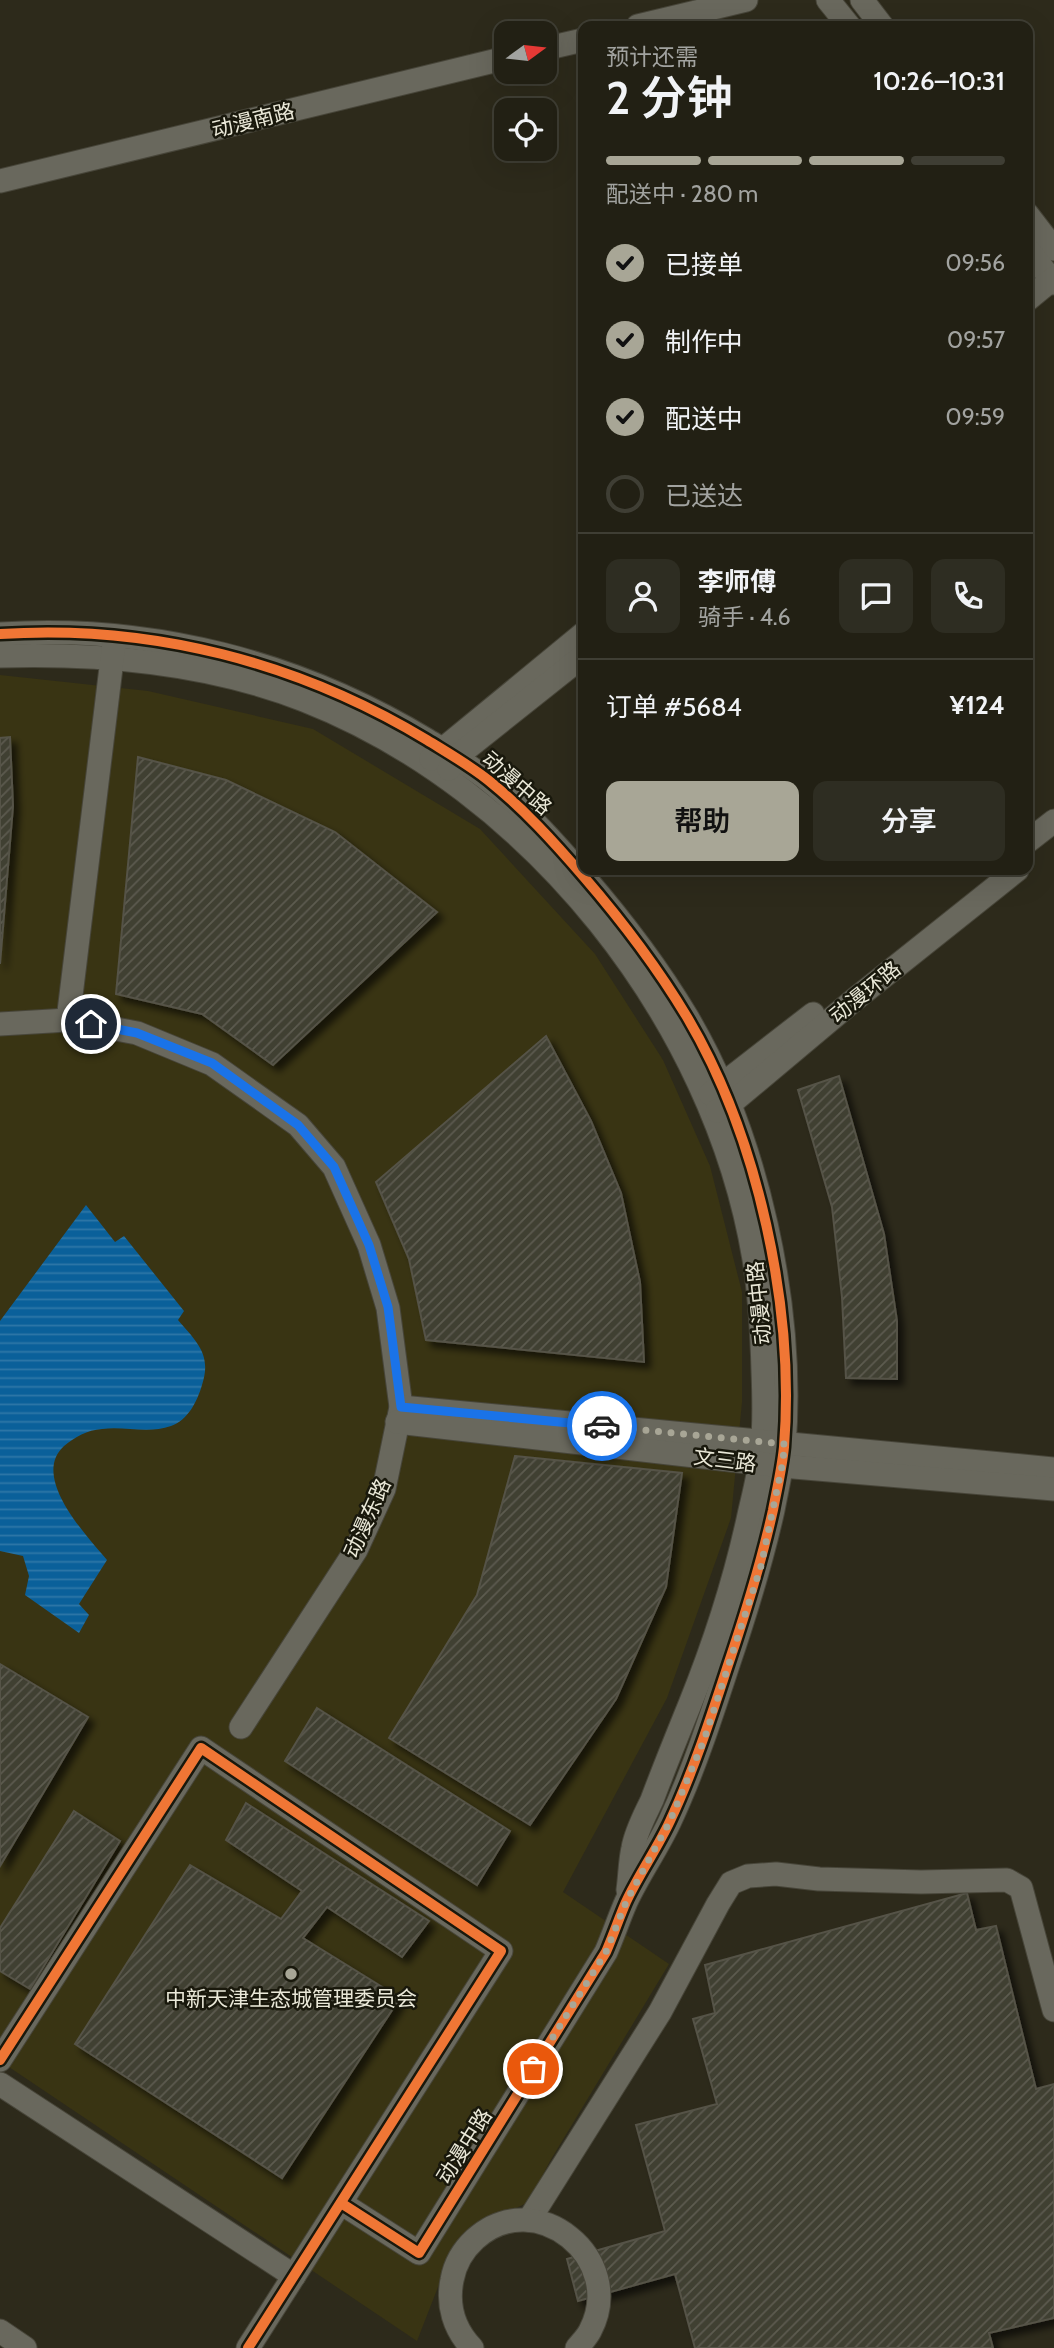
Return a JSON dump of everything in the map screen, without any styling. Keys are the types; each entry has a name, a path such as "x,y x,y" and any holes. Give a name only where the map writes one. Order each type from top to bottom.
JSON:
{"street":[{"path":"659,21 746,0"},
{"path":"828,0 845,21"},
{"path":"862,0 878,21"},
{"path":"557,46 578,41"},
{"name":"动漫南路","path":"0,181 494,61"},
{"path":"1033,232 1045,267 1033,289"},
{"name":"动漫中路","path":"0,634 59,632 113,647"},
{"path":"442,761 578,639"},
{"path":"68,1020 113,647"},
{"name":"动漫中路","path":"0,656 113,647 191,647 269,666 328,688 382,713 442,761 518,835 603,927 631,964 717,1100 771,1237 786,1383 772,1454 743,1540 723,1616 633,1845 627,1900 606,1952 429,2237"},
{"path":"442,761 578,660"},
{"path":"1033,837 1054,821"},
{"path":"1033,857 1054,840"},
{"name":"动漫环路","path":"717,1100 987,875"},
{"name":"动漫环路","path":"717,1100 855,1000 1011,875"},
{"name":"动漫东路","path":"0,1024 68,1020 137,1033 212,1063 298,1125 334,1167 369,1245 388,1307 399,1415 384,1489 356,1550 241,1727"},
{"name":"文三路","path":"399,1415 772,1454 1054,1489"},
{"name":"文三路","path":"772,1454 1054,1469"},
{"path":"0,2060 201,1748 501,1951 248,2348"},
{"path":"529,2220 660,2012 731,1883 748,1876 776,1874 819,1879 921,1882 1007,1880 1021,1888 1054,2010"},
{"path":"0,2084 294,2276"},
{"path":"341,2203 419,2253 429,2237 461,2255"},
{"path":"472,2348 462,2338 452,2316 449,2293 454,2269 466,2248 483,2232 505,2222 529,2220 552,2226 573,2238 589,2258 598,2282 598,2308 590,2332 577,2348"},
{"path":"0,2331 25,2348"}],"shaded area":[{"path":"0,675 148,691 313,729 480,829 595,954 663,1060 710,1166 742,1292 742,1402 731,1518 667,1698 563,1892 669,1964 550,2161 529,2202 501,2215 445,2269 417,2341 0,2061"}],"water":[{"path":"86,1205 115,1242 124,1236 184,1311 178,1320 201,1350 205,1374 194,1404 187,1415 177,1423 154,1429 111,1428 91,1431 64,1446 55,1459 57,1489 65,1506 107,1560 79,1604 89,1615 79,1633 25,1595 29,1576 23,1556 0,1551 0,1321"}],"building":[{"path":"10,737 13,806 0,964 0,738"},
{"path":"138,757 226,780 335,832 437,912 273,1065 202,1014 116,994"},
{"path":"546,1036 591,1121 621,1193 640,1282 644,1362 426,1340 409,1259 376,1182"},
{"path":"839,1076 884,1234 897,1321 897,1379 846,1378 842,1297 832,1207 798,1090"},
{"path":"515,1456 682,1473 666,1587 616,1699 530,1825 389,1738 477,1595"},
{"path":"0,1664 88,1717 0,1866"},
{"path":"317,1708 510,1831 477,1885 285,1761"},
{"path":"246,1803 429,1921 402,1957 327,1907 303,1938 400,1998 282,2178 75,2044 190,1865 281,1919 302,1891 226,1840"},
{"path":"74,1811 120,1841 30,1989 0,1971 0,1928"},
{"path":"967,1893 976,1930 996,1926 1036,2089 1054,2084 1054,2318 989,2333 993,2348 695,2348 675,2274 578,2301 567,2259 665,2231 636,2125 717,2104 693,2019 715,2013 705,1965"}],"cycle path":[{"path":"0,634 56,632 112,635 167,643 222,654 327,689 378,713 466,764 514,802 578,870"},
{"path":"341,2203 419,2253 606,1952 626,1902 665,1831 694,1765 758,1570 782,1463 786,1394 777,1282 752,1169 734,1115 712,1064 676,998 612,910 582,875"},
{"path":"0,2060 201,1748 501,1951 248,2348"}],"way so far":[{"path":"533,2069 606,1952 627,1900 670,1821 704,1740 761,1566 785,1444 602,1426"}],"place":[{"name":"中新天津生态城管理委员会","path":"291,1974"}],"route":[{"path":"91,1024 137,1033 212,1063 298,1125 334,1167 369,1245 388,1307 401,1407 602,1426"}]}
